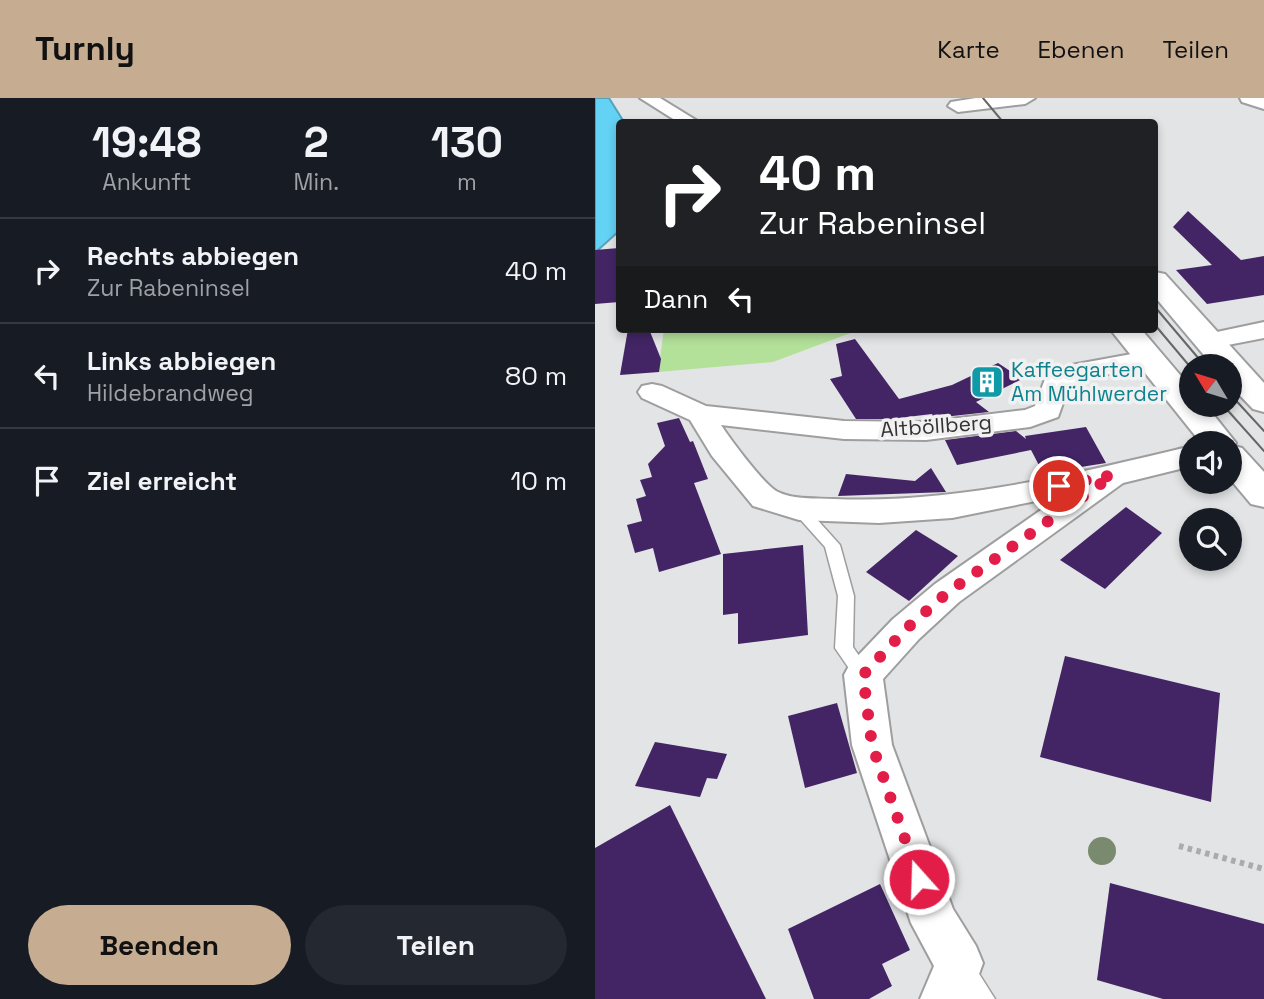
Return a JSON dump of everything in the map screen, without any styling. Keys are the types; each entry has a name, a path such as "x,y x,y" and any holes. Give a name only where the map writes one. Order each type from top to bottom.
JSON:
{"street":[{"path":"648,98 685,119"},
{"path":"955,102 1025,98"},
{"path":"1248,98 1264,103"},
{"path":"1000,100 1016,119"},
{"path":"955,102 970,119"},
{"path":"1158,284 1219,354"},
{"path":"1207,341 1264,330"},
{"path":"1128,333 1209,431"},
{"name":"Altböllberg","path":"700,414 844,430 926,431 1030,418 1048,411 1055,385 1075,372 1148,359"},
{"path":"1243,380 1264,402"},
{"path":"652,393 700,414 722,449 764,498 799,509 879,512 952,507 1179,459"},
{"path":"1242,470 1264,495"},
{"path":"944,999 959,963 935,923 872,745 863,675 906,629 947,593 1113,475"}],"lane":[{"path":"799,509 832,545 846,596 844,648 863,675"},
{"path":"959,963 983,999"}],"path":[{"path":"1179,846 1264,869"}],"green space":[{"path":"663,333 850,333 773,362 658,372"}],"water":[{"path":"595,98 609,98 622,119 616,119 616,234 598,250 595,260"}],"building":[{"path":"1188,211 1241,260 1264,256 1264,295 1207,304 1176,270 1212,265 1173,227"},
{"path":"616,248 616,302 595,304 595,250"},
{"path":"627,333 651,333 661,359 659,372 620,375"},
{"path":"855,339 899,399 952,385 998,363 1022,379 976,402 989,412 934,418 932,414 890,419 856,419 830,379 842,376 836,344"},
{"path":"679,418 690,442 693,441 708,479 694,483 721,554 659,572 653,548 635,553 627,525 642,521 636,499 646,496 640,480 652,477 648,464 665,446 657,423"},
{"path":"1086,427 1106,463 1043,473 1031,450 957,465 945,440 1016,431 1026,439 1025,436"},
{"path":"931,468 946,492 838,496 846,474 915,481"},
{"path":"1126,507 1162,533 1105,589 1060,560"},
{"path":"916,530 958,556 909,601 866,572"},
{"path":"803,545 808,635 738,644 738,613 723,615 723,554"},
{"path":"1065,656 1220,693 1211,802 1040,757"},
{"path":"837,703 857,773 805,788 788,716"},
{"path":"655,742 727,754 717,779 707,778 700,797 635,786"},
{"path":"670,805 766,999 595,999 595,848"},
{"path":"1110,883 1264,924 1264,999 1163,999 1097,980"},
{"path":"880,884 910,950 882,964 892,986 869,999 814,999 788,929"}],"tram line":[{"path":"983,98 1000,119"},
{"path":"1158,311 1195,354"},
{"path":"1158,329 1179,354"},
{"path":"1243,408 1264,431"},
{"path":"1234,417 1264,451"}],"place":[{"name":"Kaffeegarten Am Mühlwerder","path":"987,382"}],"route":[{"path":"919,879 872,745 863,675 906,629 947,593 1113,475 1059,486"}]}
